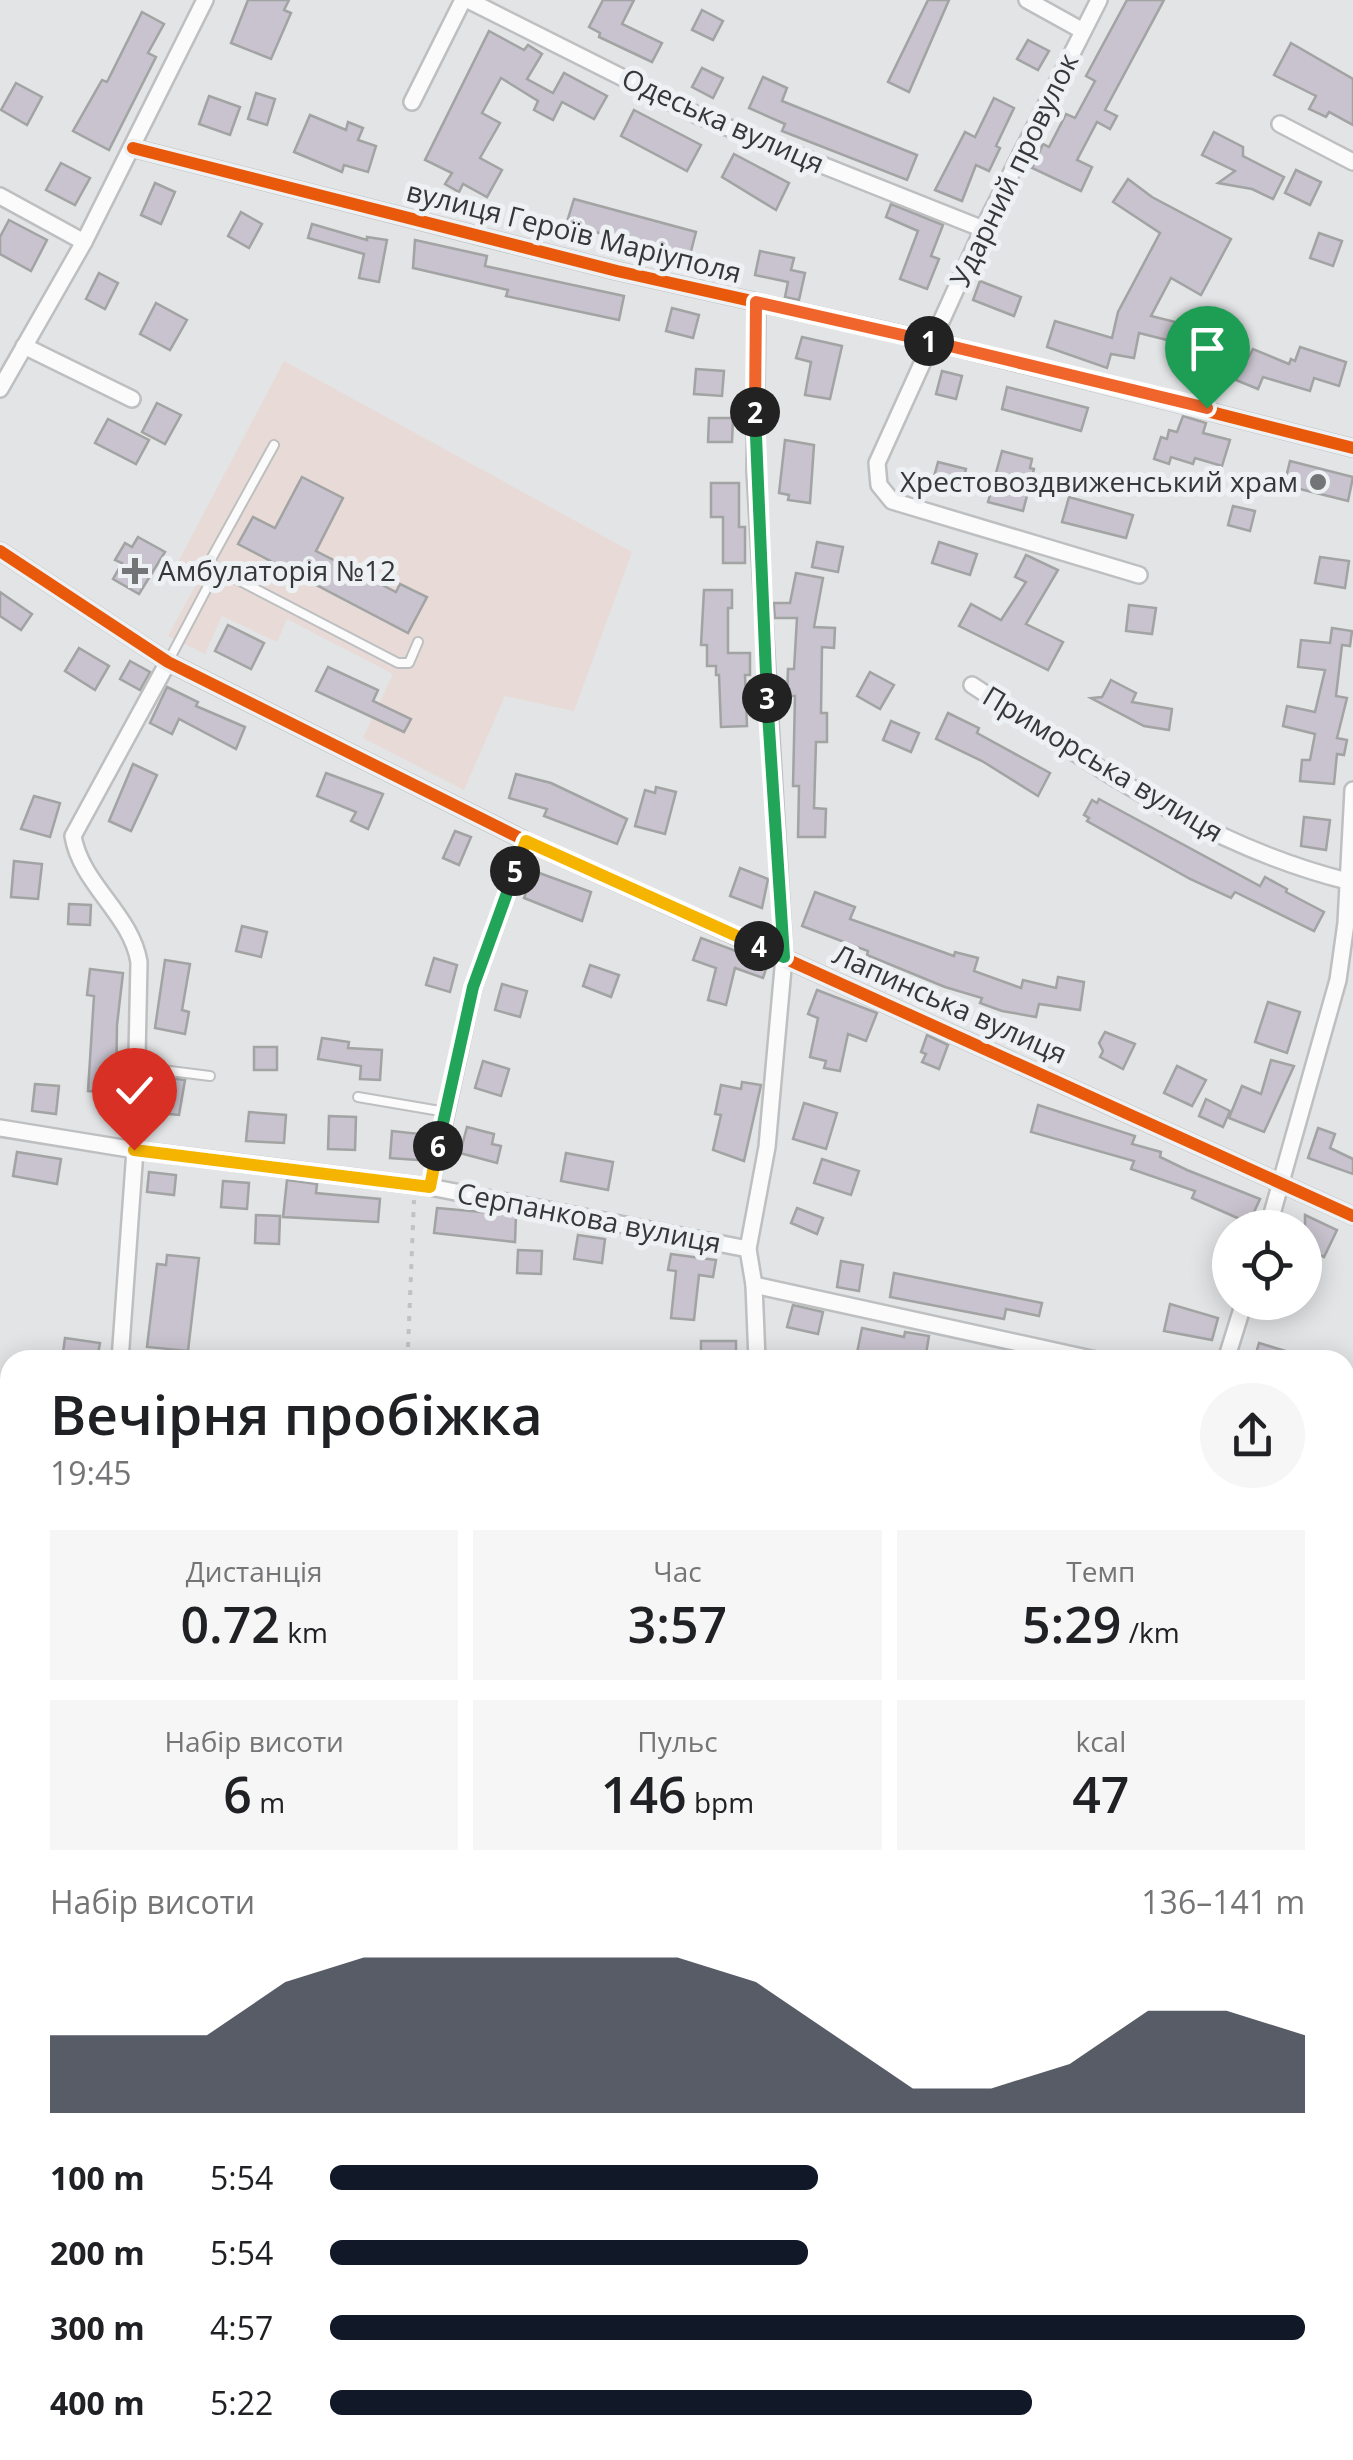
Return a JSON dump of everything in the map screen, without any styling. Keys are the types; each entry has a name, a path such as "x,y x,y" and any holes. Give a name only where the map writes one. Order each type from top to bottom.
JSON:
{"street":[{"path":"0,389 84,242 205,0"},
{"path":"412,102 466,0"},
{"name":"Одеська вулиця","path":"466,0 698,116 983,229"},
{"path":"1027,0 1083,32"},
{"name":"Ударний провулок","path":"1099,0 931,341 877,463 878,485 892,501 1139,575"},
{"path":"1280,124 1353,162"},
{"name":"вулиця Героїв Маріуполя","path":"133,148 598,266 931,341 1353,448"},
{"path":"0,196 84,242"},
{"path":"756,302 755,471 784,957 767,1147 748,1250 757,1350"},
{"path":"24,346 132,399"},
{"name":"Лапинська вулиця","path":"0,551 168,662 526,841 1353,1216"},
{"path":"121,1350 138,1067 136,948 78,856 73,836 168,662"},
{"name":"Приморська вулиця","path":"972,685 1180,816 1286,865 1347,881"},
{"path":"1273,1210 1338,980 1353,790"},
{"name":"Серпанкова вулиця","path":"422,1186 446,1112 473,987 526,841"},
{"name":"Серпанкова вулиця","path":"0,1128 134,1150 422,1186 748,1250"},
{"path":"754,1284 1051,1350"},
{"path":"1229,1350 1238,1320"}],"lane":[{"path":"274,444 210,560 217,569 398,663 409,663 418,642"},
{"path":"168,662 217,569"},
{"path":"138,1067 210,1076"},
{"path":"358,1096 446,1112"}],"path":[{"path":"408,1347 422,1186"}],"shaded area":[{"path":"284,361 632,552 574,711 505,696 464,790 363,738 393,674 287,619 277,642 222,616 205,654 168,636 198,581 194,572 177,564"}],"building":[{"path":"248,0 289,0 284,10 291,13 271,59 231,43"},
{"path":"603,0 634,0 622,24 662,43 652,62 599,37 600,33 589,27"},
{"path":"928,0 949,0 909,92 888,82"},
{"path":"1127,0 1164,0 1105,110 1117,116 1110,129 1097,122 1077,160 1092,167 1081,191 1032,168 1043,144 1049,147 1066,114 1075,118 1095,81 1086,76"},
{"path":"702,10 723,21 713,40 692,30"},
{"path":"142,12 164,24 148,53 156,57 109,150 73,131 102,80 107,82"},
{"path":"489,31 524,50 528,45 542,54 527,79 553,93 564,73 607,96 594,119 562,102 553,120 534,110 538,101 501,78 482,113 500,123 480,158 502,170 487,197 463,184 459,192 445,184 452,173 425,160"},
{"path":"1028,40 1049,51 1038,70 1017,59"},
{"path":"1291,43 1353,79 1353,125 1329,112 1326,117 1309,109 1316,96 1274,75"},
{"path":"702,68 723,78 713,98 692,87"},
{"path":"763,77 787,88 782,101 917,155 907,180 782,131 785,124 749,108"},
{"path":"16,83 42,97 27,125 1,110"},
{"path":"256,93 275,99 267,125 248,119"},
{"path":"209,96 240,107 230,135 199,124"},
{"path":"994,98 1014,108 989,171 976,165 962,201 935,190 965,132 975,137"},
{"path":"634,110 701,145 687,171 621,136"},
{"path":"310,115 346,130 348,122 363,128 358,140 376,146 368,172 344,165 342,172 294,152"},
{"path":"1214,132 1243,147 1243,156 1284,177 1273,199 1252,189 1218,183 1235,171 1202,155"},
{"path":"734,154 789,183 776,210 722,177"},
{"path":"61,163 90,178 75,205 46,190"},
{"path":"1296,170 1321,182 1310,205 1285,193"},
{"path":"1128,179 1152,197 1231,239 1201,295 1171,278 1151,316 1195,327 1191,346 1139,333 1134,358 1111,354 1107,368 1047,347 1055,321 1112,338 1118,312 1160,233 1113,202"},
{"path":"155,183 175,192 161,224 141,215"},
{"path":"574,199 696,232 690,255 566,225"},
{"path":"891,204 943,225 931,256 939,259 927,289 900,279 918,231 886,217"},
{"path":"241,212 262,224 249,248 228,236"},
{"path":"9,220 47,240 31,271 0,254 0,237"},
{"path":"312,224 367,240 387,240 379,282 359,278 364,254 308,238"},
{"path":"1319,233 1342,241 1333,266 1310,258"},
{"path":"415,240 487,256 485,266 624,296 619,320 506,296 508,290 413,268"},
{"path":"760,251 794,258 791,270 805,273 799,300 785,297 788,282 755,275"},
{"path":"99,273 118,283 105,309 86,299"},
{"path":"980,281 1021,297 1014,316 973,300"},
{"path":"156,303 187,320 170,350 140,334"},
{"path":"672,308 699,315 693,338 666,331"},
{"path":"802,337 842,346 830,399 805,395 811,362 796,358"},
{"path":"1300,347 1346,362 1339,386 1314,378 1310,391 1263,377 1258,389 1236,380 1253,349 1289,364 1291,359 1295,361"},
{"path":"696,369 724,371 722,396 694,394"},
{"path":"942,371 962,376 956,399 936,394"},
{"path":"1007,387 1088,408 1081,431 1002,409"},
{"path":"157,403 181,415 165,444 142,432"},
{"path":"1183,416 1206,423 1203,433 1230,440 1222,466 1195,458 1193,464 1171,457 1169,464 1154,459 1161,437 1167,439 1169,430 1177,432"},
{"path":"709,418 733,418 732,442 708,442"},
{"path":"108,419 149,440 136,464 95,443"},
{"path":"785,440 814,445 810,503 788,500 789,495 779,493"},
{"path":"1002,451 1032,459 1030,468 1034,469 1023,511 988,502"},
{"name":"Хрестовоздвиженський храм","path":"1290,461 1353,477 1348,501 1284,485"},
{"path":"938,462 966,469 960,492 932,484"},
{"path":"302,477 343,498 316,551 396,592 400,584 427,597 408,633 238,544 253,517 275,528"},
{"path":"711,483 739,483 739,527 745,527 745,563 723,563 723,517 711,517"},
{"path":"1069,497 1133,515 1126,538 1062,522"},
{"path":"1233,506 1255,511 1250,531 1228,525"},
{"name":"Амбулаторія №12","path":"138,537 165,552 139,594 113,579 122,563 115,560 125,543 132,547"},
{"path":"817,542 843,547 838,572 812,567"},
{"path":"939,542 977,554 970,575 932,563"},
{"path":"1026,555 1058,570 1026,624 1063,642 1048,670 959,626 971,604 1001,620 1026,582 1015,577"},
{"path":"1320,557 1349,561 1345,588 1315,583"},
{"path":"796,573 823,578 814,627 835,628 834,648 822,647 821,713 827,713 827,742 816,742 814,808 826,809 825,837 798,837 799,786 793,786 795,696 787,696 788,669 794,669 797,618 775,618 774,608 774,603 790,603"},
{"path":"704,590 732,590 728,653 750,653 750,675 745,675 747,726 721,727 719,675 716,666 707,666 707,645 701,645"},
{"path":"0,592 32,614 21,630 0,616"},
{"path":"1129,605 1156,608 1152,634 1126,631"},
{"path":"228,625 264,643 251,669 215,651"},
{"path":"1332,628 1352,631 1350,646 1342,645 1336,696 1347,698 1337,738 1347,740 1344,755 1337,754 1334,784 1300,781 1302,760 1310,760 1315,734 1283,726 1287,706 1315,712 1325,670 1298,667 1301,640 1330,643"},
{"path":"79,648 109,666 95,690 65,671"},
{"path":"130,661 150,672 140,690 120,679"},
{"path":"328,667 378,690 373,701 411,719 404,732 316,691"},
{"path":"870,672 894,685 880,709 857,696"},
{"path":"1111,680 1136,693 1132,702 1172,709 1169,730 1144,726 1091,698 1102,697"},
{"path":"167,687 198,702 196,706 245,727 236,749 179,719 172,734 150,723"},
{"path":"948,713 1050,773 1038,796 982,761 936,739"},
{"path":"891,721 919,733 911,752 883,740"},
{"path":"133,764 157,775 131,831 109,821"},
{"path":"326,773 383,794 368,829 351,821 356,812 317,796"},
{"path":"516,774 551,783 627,819 617,844 544,816 547,809 509,798"},
{"path":"656,787 676,792 665,834 635,826 645,790 655,793"},
{"path":"34,796 60,803 50,837 21,829"},
{"path":"1099,799 1260,886 1265,877 1287,889 1286,892 1324,912 1314,931 1235,892 1231,898 1190,879 1087,821 1089,818 1084,815 1092,800 1097,803"},
{"path":"1304,817 1330,820 1326,850 1301,846"},
{"path":"455,831 471,837 459,865 443,858"},
{"path":"14,861 42,864 38,899 11,897"},
{"path":"740,868 768,879 762,908 730,896"},
{"path":"534,871 591,892 582,921 524,898"},
{"path":"815,892 855,907 850,919 954,956 955,952 978,958 974,971 1021,988 1023,980 1056,988 1058,977 1084,982 1080,1010 1039,1004 1036,1017 1002,1011 980,1003 982,998 867,955 868,951 802,926"},
{"path":"69,904 91,905 90,925 68,924"},
{"path":"242,926 267,932 261,957 236,951"},
{"path":"701,938 768,963 763,978 735,968 726,1005 708,1000 716,968 693,960"},
{"path":"434,958 457,965 450,992 426,985"},
{"path":"165,960 190,964 182,1010 189,1012 185,1034 155,1028"},
{"path":"590,965 619,975 611,997 583,986"},
{"path":"90,969 123,973 116,1093 88,1091 94,996 87,995"},
{"path":"502,984 527,991 520,1017 495,1010"},
{"path":"817,990 877,1013 866,1041 848,1034 840,1071 824,1068 826,1061 810,1057 818,1018 808,1014"},
{"path":"1268,1002 1300,1012 1287,1053 1255,1042"},
{"path":"1105,1032 1135,1044 1123,1069 1100,1057 1103,1051 1099,1043"},
{"path":"927,1035 948,1045 939,1069 922,1062"},
{"path":"322,1038 349,1042 348,1048 382,1050 380,1080 360,1079 361,1066 318,1059"},
{"path":"254,1047 277,1047 277,1070 254,1070"},
{"path":"1271,1060 1294,1066 1264,1132 1229,1118 1242,1086 1261,1094"},
{"path":"483,1061 509,1069 501,1096 475,1088"},
{"path":"1177,1066 1206,1080 1192,1106 1164,1093"},
{"path":"169,1078 185,1080 179,1115 158,1113 157,1081 169,1082"},
{"path":"742,1082 761,1085 744,1161 713,1150 721,1115 715,1114 721,1085 741,1089"},
{"path":"35,1084 59,1086 56,1114 32,1111"},
{"path":"1206,1099 1230,1111 1223,1127 1199,1116"},
{"path":"804,1103 837,1113 826,1149 793,1139"},
{"path":"1038,1105 1135,1136 1132,1144 1161,1152 1160,1157 1187,1170 1260,1199 1255,1210 1219,1210 1192,1198 1195,1191 1131,1169 1134,1161 1031,1132"},
{"path":"249,1112 286,1115 284,1143 246,1141"},
{"path":"329,1116 356,1117 355,1150 328,1149"},
{"path":"467,1127 494,1134 492,1144 501,1146 497,1163 460,1153"},
{"path":"1318,1128 1335,1134 1330,1148 1353,1159 1353,1174 1308,1158"},
{"path":"392,1131 420,1134 417,1160 390,1158"},
{"path":"17,1152 61,1159 57,1184 13,1176"},
{"path":"566,1153 613,1162 608,1190 561,1181"},
{"path":"822,1159 859,1171 851,1195 814,1183"},
{"path":"149,1172 176,1175 174,1195 147,1192"},
{"path":"287,1180 317,1184 316,1193 380,1199 378,1222 283,1217"},
{"path":"223,1181 249,1183 247,1209 221,1207"},
{"path":"437,1208 516,1215 515,1242 434,1233"},
{"path":"797,1208 823,1218 817,1234 791,1223"},
{"path":"256,1215 280,1216 279,1244 255,1243"},
{"path":"1322,1223 1337,1230 1322,1256"},
{"path":"578,1235 605,1239 602,1263 574,1259"},
{"path":"518,1250 542,1251 541,1274 517,1273"},
{"path":"671,1254 716,1260 713,1277 699,1275 694,1320 671,1318 676,1271 668,1270"},
{"path":"167,1255 199,1258 188,1350 147,1347 157,1264 166,1265"},
{"path":"841,1261 863,1265 859,1291 837,1287"},
{"path":"894,1273 1042,1303 1039,1316 1006,1309 1004,1319 890,1297"},
{"path":"1170,1304 1217,1320 1212,1340 1164,1331"},
{"path":"793,1305 823,1312 818,1334 787,1327"},
{"path":"862,1328 904,1337 905,1332 929,1336 927,1350 858,1350"},
{"path":"65,1338 100,1343 99,1350 63,1350"},
{"path":"701,1341 736,1341 736,1350 701,1350"},
{"path":"1259,1343 1282,1350 1257,1350"}],"cycle path":[{"path":"133,148 617,271 931,341 1353,448"},
{"path":"0,551 168,662 526,841 1353,1216"}],"place":[{"name":"Хрестовоздвиженський храм","path":"1318,482"},
{"name":"Амбулаторія №12","path":"135,571"}],"route":[{"path":"134,1150 430,1187 473,987 526,841 784,957 775,862 755,471 756,302 1207,408"}]}
